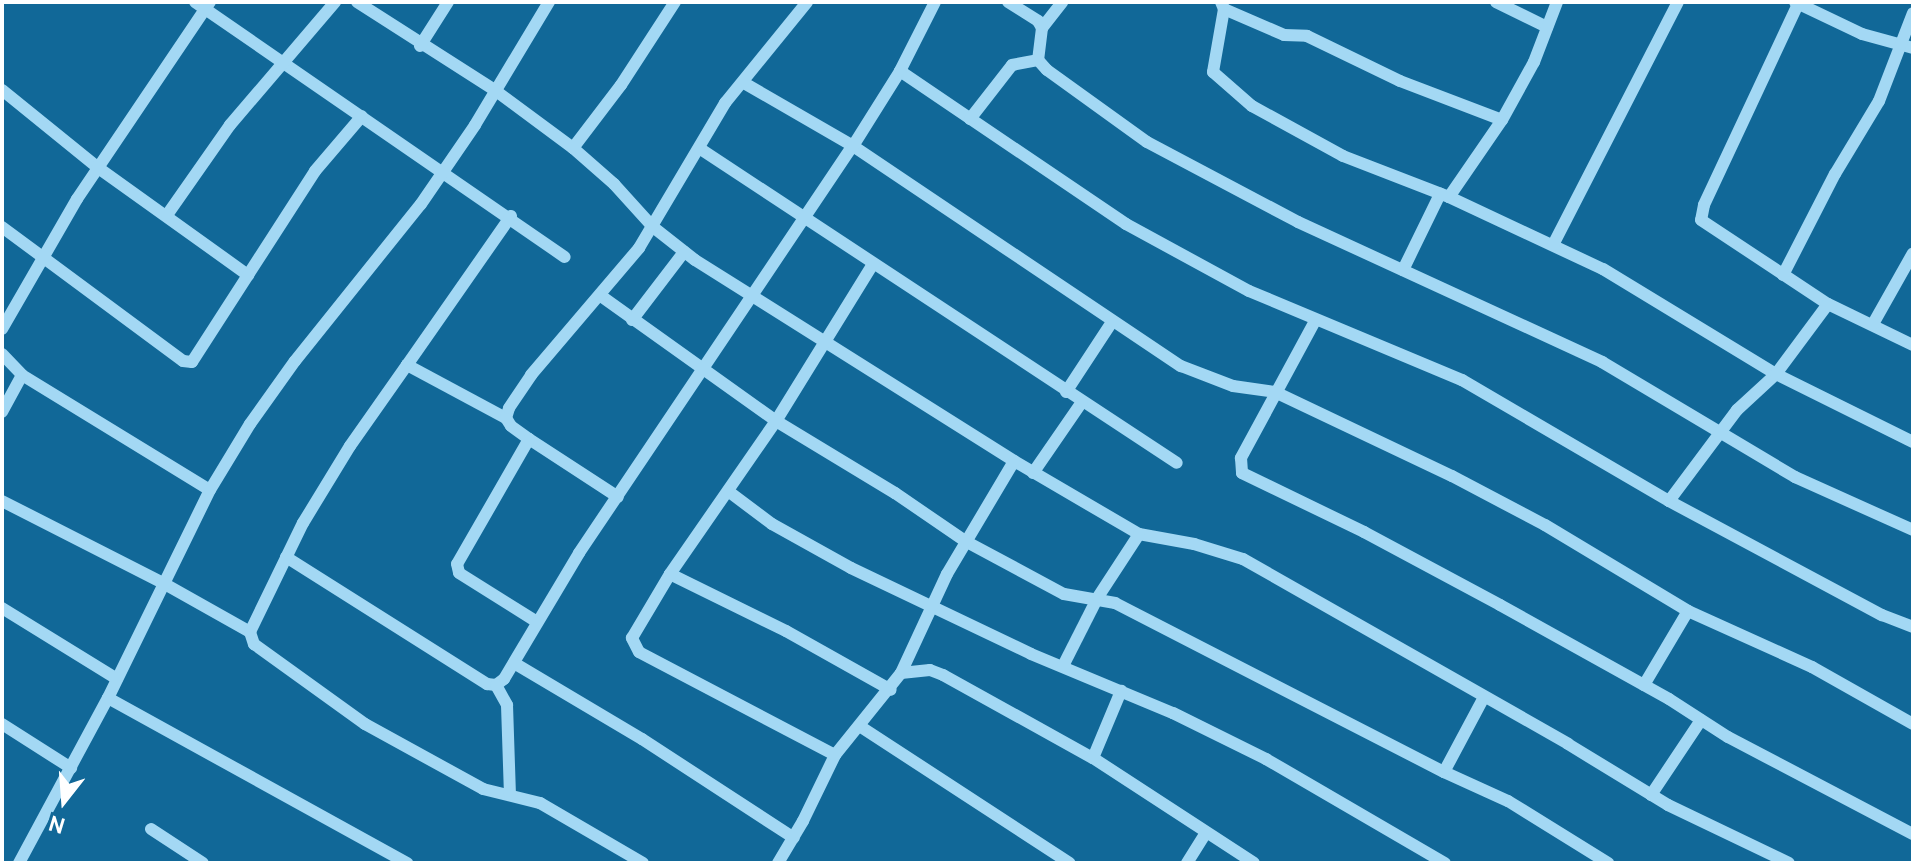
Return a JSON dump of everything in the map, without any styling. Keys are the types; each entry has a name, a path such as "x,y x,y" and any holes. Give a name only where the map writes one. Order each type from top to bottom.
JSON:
{"street":[{"path":"167,215 230,125 335,2"},
{"path":"357,2 420,46 496,91 573,148 614,184 653,227 684,252 1033,473 1139,534 1194,544 1243,559 1651,795 1718,832 1789,863"},
{"path":"420,46 448,2"},
{"path":"19,863 108,698 210,490 295,361 444,171 549,2"},
{"path":"573,148 621,85 675,2"},
{"path":"506,418 509,408 531,375 601,296 653,227 725,103 807,2"},
{"path":"496,685 514,663 537,622 751,294 853,146 900,71 935,2"},
{"path":"1008,2 1038,21 1042,28"},
{"path":"1038,60 1042,28 1062,2"},
{"path":"1496,2 1547,27"},
{"path":"1403,270 1444,196 1502,120 1534,62 1557,2"},
{"path":"1553,245 1678,2"},
{"path":"1913,48 1862,34 1797,3 1700,214 1701,220 1828,304 1913,345"},
{"path":"2,329 97,167 203,4 283,64 511,216 565,257"},
{"path":"1502,120 1400,81 1307,36 1284,35 1223,6 1213,72 1224,86 1288,129 1603,269 1776,374 1913,442"},
{"path":"1783,275 1835,174 1879,101 1913,13"},
{"path":"970,119 1012,65 1038,60 1110,115 1174,157 1298,222 1602,362 1795,477 1913,530"},
{"path":"900,71 1126,224 1249,291 1462,380 1669,501 1870,609 1913,627"},
{"path":"744,83 853,146 1181,366 1210,379 1275,392 1487,494 1688,611 1812,667 1913,724"},
{"path":"2,90 97,167 248,275"},
{"path":"2,227 188,363 197,358 315,171 362,116"},
{"path":"699,148 1177,463"},
{"path":"250,632 286,557 350,446 511,216"},
{"path":"632,320 684,252"},
{"path":"1873,324 1913,253"},
{"path":"835,755 639,652 632,638 670,574 776,421 873,264"},
{"path":"601,296 776,421 895,493 965,541 1064,594 1084,599 1098,597 1115,603 1444,772 1508,801 1608,863"},
{"path":"1669,501 1737,410 1776,374 1828,304"},
{"path":"1315,321 1241,458 1242,473 1252,481 1364,532 1913,834"},
{"path":"1066,392 1112,322"},
{"path":"2,354 22,375 210,490"},
{"path":"407,365 506,418 511,426 529,439 618,497"},
{"path":"2,412 22,375"},
{"path":"1033,473 1082,402"},
{"path":"529,439 457,564 459,573 537,622"},
{"path":"778,863 794,838 835,755 891,690 901,673 931,605 965,541 1014,461"},
{"path":"728,491 809,546 1266,759 1445,863"},
{"path":"2,501 163,583 250,632 254,644 365,724 483,789 540,803 643,863"},
{"path":"1063,666 1098,597 1139,534"},
{"path":"286,557 487,684 496,685"},
{"path":"670,574 786,631 891,690"},
{"path":"2,608 117,679"},
{"path":"1644,685 1688,611"},
{"path":"514,663 642,739 794,838"},
{"path":"901,673 930,670 943,675 1093,758 1254,863"},
{"path":"496,685 507,705 510,795"},
{"path":"1093,758 1121,691"},
{"path":"1444,772 1484,697"},
{"path":"108,698 407,863"},
{"path":"1651,795 1701,720"},
{"path":"2,724 71,768"},
{"path":"861,727 1070,863"},
{"path":"151,829 203,863"},
{"path":"1187,863 1206,833"}]}
